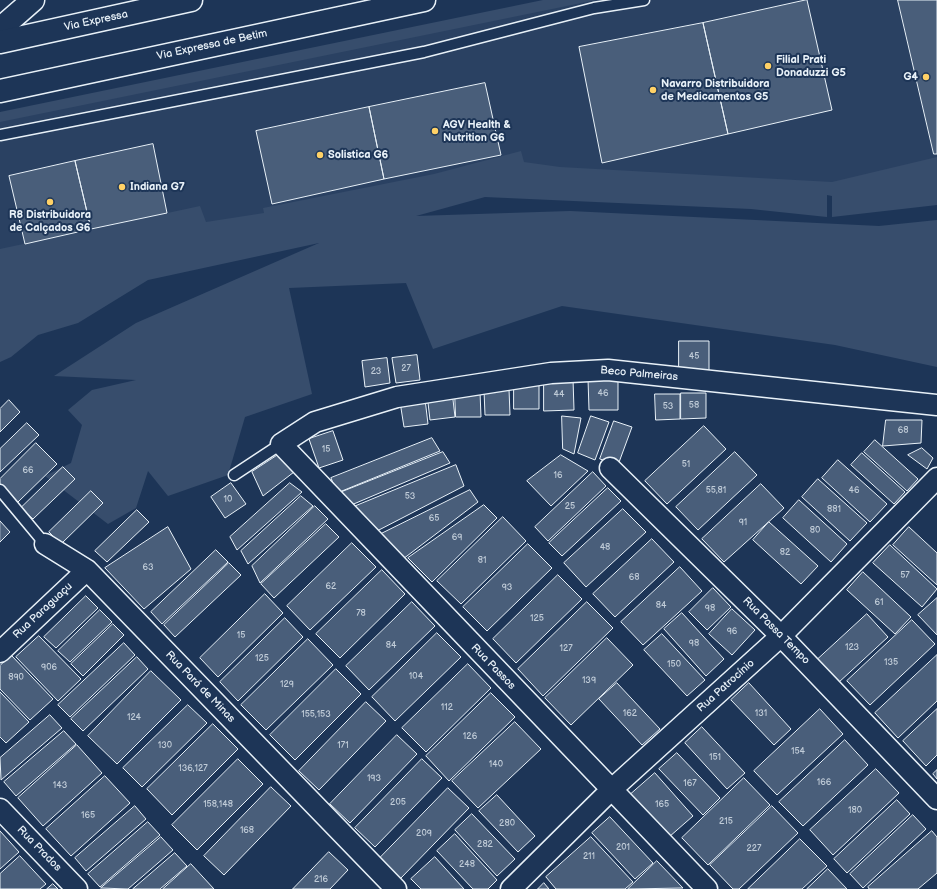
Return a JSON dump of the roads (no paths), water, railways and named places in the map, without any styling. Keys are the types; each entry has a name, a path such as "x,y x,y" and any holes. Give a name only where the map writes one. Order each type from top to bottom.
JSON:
{"main road":[{"path":"0,29 34,0"},
{"name":"Via Expressa","path":"0,42 192,0"},
{"name":"Via Expressa de Betim","path":"0,91 424,0"}],"street":[{"name":"Beco Palmeiras","path":"280,444 315,422 397,397 551,373 608,370 937,406"},
{"name":"Rua Passos","path":"280,444 707,889"},
{"name":"Rua Passa Tempo","path":"610,468 781,636 937,799"},
{"name":"Rua Patrocínio","path":"511,889 611,790 781,636 937,478"},
{"name":"Rua Pará de Minas","path":"45,544 87,570 396,889"},
{"name":"Rua Paraguaçu","path":"0,652 87,570"},
{"name":"Rua Prados","path":"0,809 77,889"}],"lane":[{"path":"0,135 424,52 594,8 644,0"},
{"path":"234,475 280,444"},
{"name":"Rua Pará de Minas","path":"0,490 45,544"}],"place":[{"name":"Filial Prati Donaduzzi G5","path":"768,66"},
{"name":"G4","path":"926,77"},
{"name":"Navarro Distribuidora de Medicamentos G5","path":"653,90"},
{"name":"AGV Health & Nutrition G6","path":"435,131"},
{"name":"Solistica G6","path":"320,155"},
{"name":"Indiana G7","path":"122,187"},
{"name":"R8 Distribuidora de Calçados G6","path":"50,202"}]}
